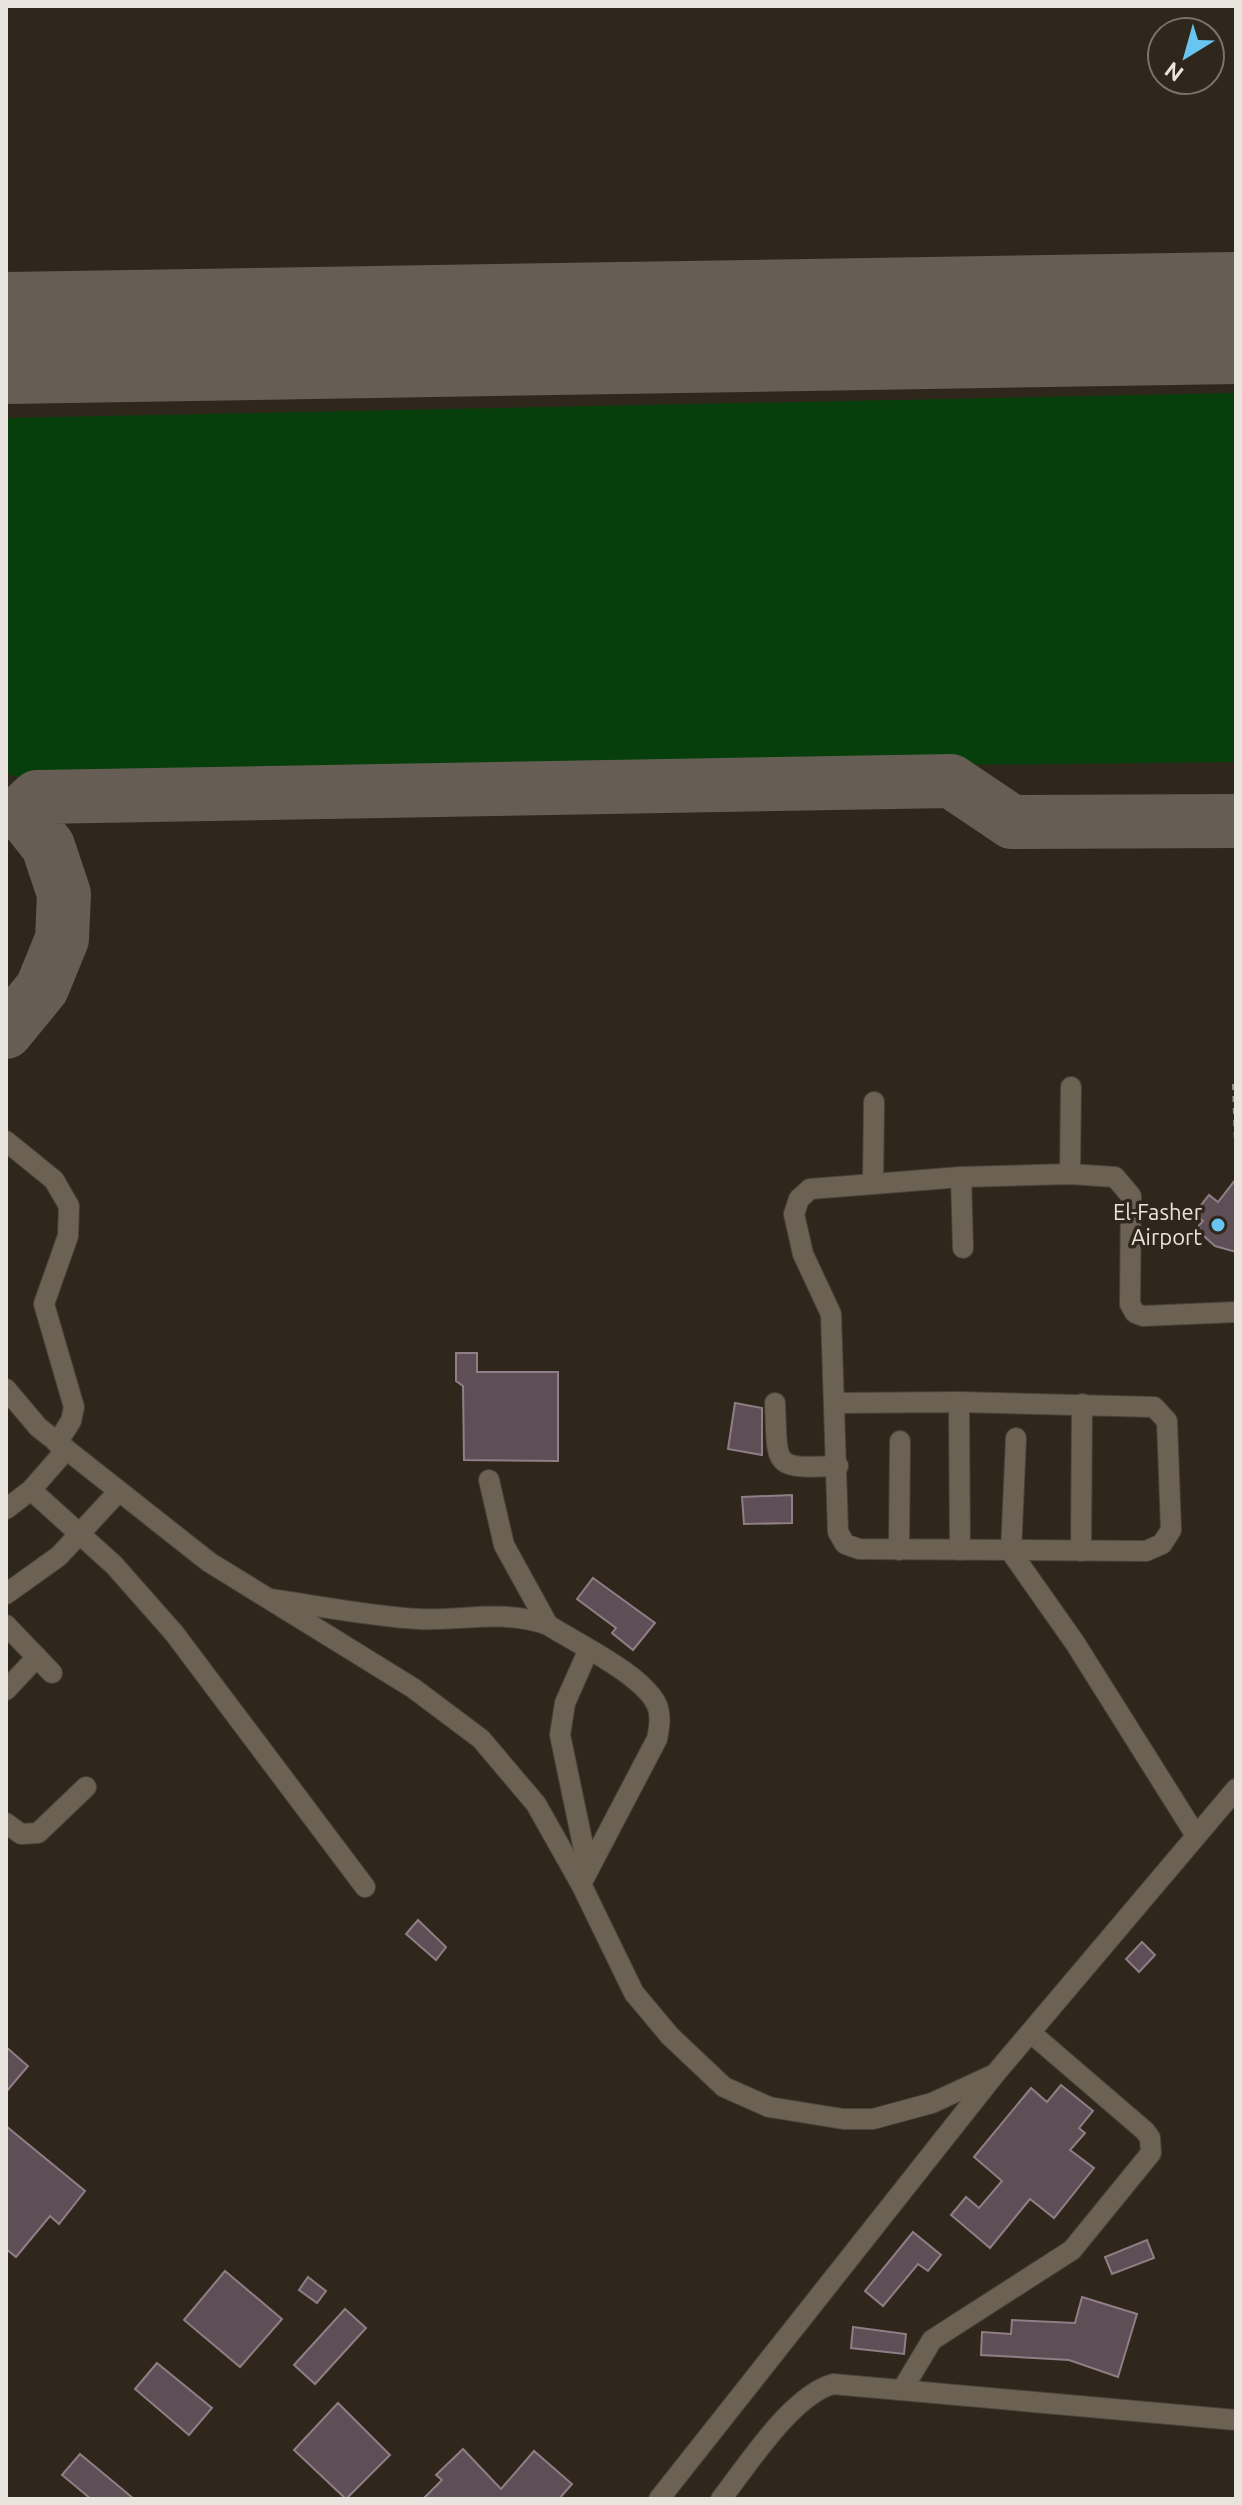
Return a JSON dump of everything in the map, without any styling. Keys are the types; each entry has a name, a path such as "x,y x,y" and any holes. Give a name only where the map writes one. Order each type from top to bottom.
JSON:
{"street":[{"path":"1070,1174 1071,1087"},
{"path":"873,1182 874,1102"},
{"path":"6,1141 54,1180 69,1206 68,1236 44,1304 74,1407 62,1446 31,1490 6,1509"},
{"path":"835,1403 1148,1405 1164,1415 1171,1530 1162,1544 1146,1551 859,1549 841,1539 831,1314 803,1254 796,1206 810,1189 961,1177 1070,1174 1115,1177 1128,1188 1131,1196 1130,1304 1135,1313 1143,1316 1236,1312"},
{"path":"961,1177 963,1248"},
{"path":"6,1389 38,1427 209,1562 413,1688 481,1739 536,1804 584,1876 634,1993 705,2071 746,2099 769,2107 843,2119 873,2119 932,2103 995,2074"},
{"path":"959,1402 960,1550"},
{"path":"775,1403 777,1453 783,1464 794,1468 838,1466"},
{"path":"1081,1551 1082,1404"},
{"path":"1016,1438 1011,1552 1075,1643 1195,1834"},
{"path":"899,1550 900,1441"},
{"path":"489,1480 504,1545 548,1625"},
{"path":"31,1490 114,1565 174,1633 365,1887"},
{"path":"6,1594 48,1566 119,1491"},
{"path":"263,1597 413,1619 514,1615 548,1625 651,1694 660,1724 657,1739 584,1876"},
{"path":"6,1625 52,1673"},
{"path":"584,1876 560,1735 565,1703 588,1651"},
{"path":"6,1690 37,1657"},
{"path":"6,1823 21,1834 38,1833 86,1787"},
{"path":"660,2498 995,2074 1236,1789"},
{"path":"902,2390 932,2340 1072,2250 1151,2153 1152,2145 1145,2131 1031,2033"},
{"path":"721,2499 792,2412 819,2388 833,2384 1236,2420"}],"path":[{"path":"1234,1084 1236,1144"}],"green space":[{"path":"1236,393 1236,762 959,765 956,770 138,784 33,775 15,777 6,772 6,418"}],"building":[{"name":"El-Fasher Airport","path":"1236,1179 1236,1252 1215,1246 1196,1229 1203,1221 1194,1214 1209,1195 1218,1202"},
{"path":"456,1353 477,1353 477,1372 558,1372 558,1461 464,1460 463,1386 456,1381"},
{"path":"735,1403 762,1408 762,1455 728,1449"},
{"path":"792,1495 792,1523 744,1524 742,1497"},
{"path":"593,1578 655,1623 633,1650 612,1633 616,1628 577,1599"},
{"path":"418,1920 446,1947 436,1960 406,1934"},
{"path":"1142,1942 1155,1955 1139,1972 1126,1959"},
{"path":"6,2047 28,2066 6,2092"},
{"path":"1061,2085 1093,2111 1079,2128 1085,2133 1070,2150 1094,2168 1054,2218 1030,2199 990,2248 951,2215 966,2197 979,2208 1002,2181 974,2157 1031,2088 1047,2102"},
{"path":"6,2126 85,2191 59,2224 50,2216 16,2257 6,2249"},
{"path":"913,2232 941,2255 928,2271 918,2264 883,2306 865,2291"},
{"path":"1147,2240 1154,2258 1112,2274 1105,2257"},
{"path":"225,2271 282,2319 240,2367 184,2320"},
{"path":"308,2277 326,2291 317,2303 299,2290"},
{"path":"1082,2297 1137,2314 1118,2377 1069,2360 981,2355 982,2332 1011,2334 1012,2320 1075,2323"},
{"path":"345,2309 366,2328 315,2384 294,2365"},
{"path":"853,2327 906,2334 904,2354 851,2348"},
{"path":"157,2363 212,2408 189,2435 135,2389"},
{"path":"338,2403 390,2455 346,2499 294,2450"},
{"path":"463,2449 501,2489 534,2451 572,2484 559,2499 423,2499 442,2480 436,2475"},
{"path":"80,2454 134,2499 91,2499 62,2475"}],"taxiway":[{"path":"6,1032 42,988 62,939 64,894 48,846 21,812 37,797 951,781 1012,822 1236,821"}],"runway":[{"path":"6,338 1236,318"}],"place":[{"name":"El-Fasher Airport","path":"1218,1225"}]}
